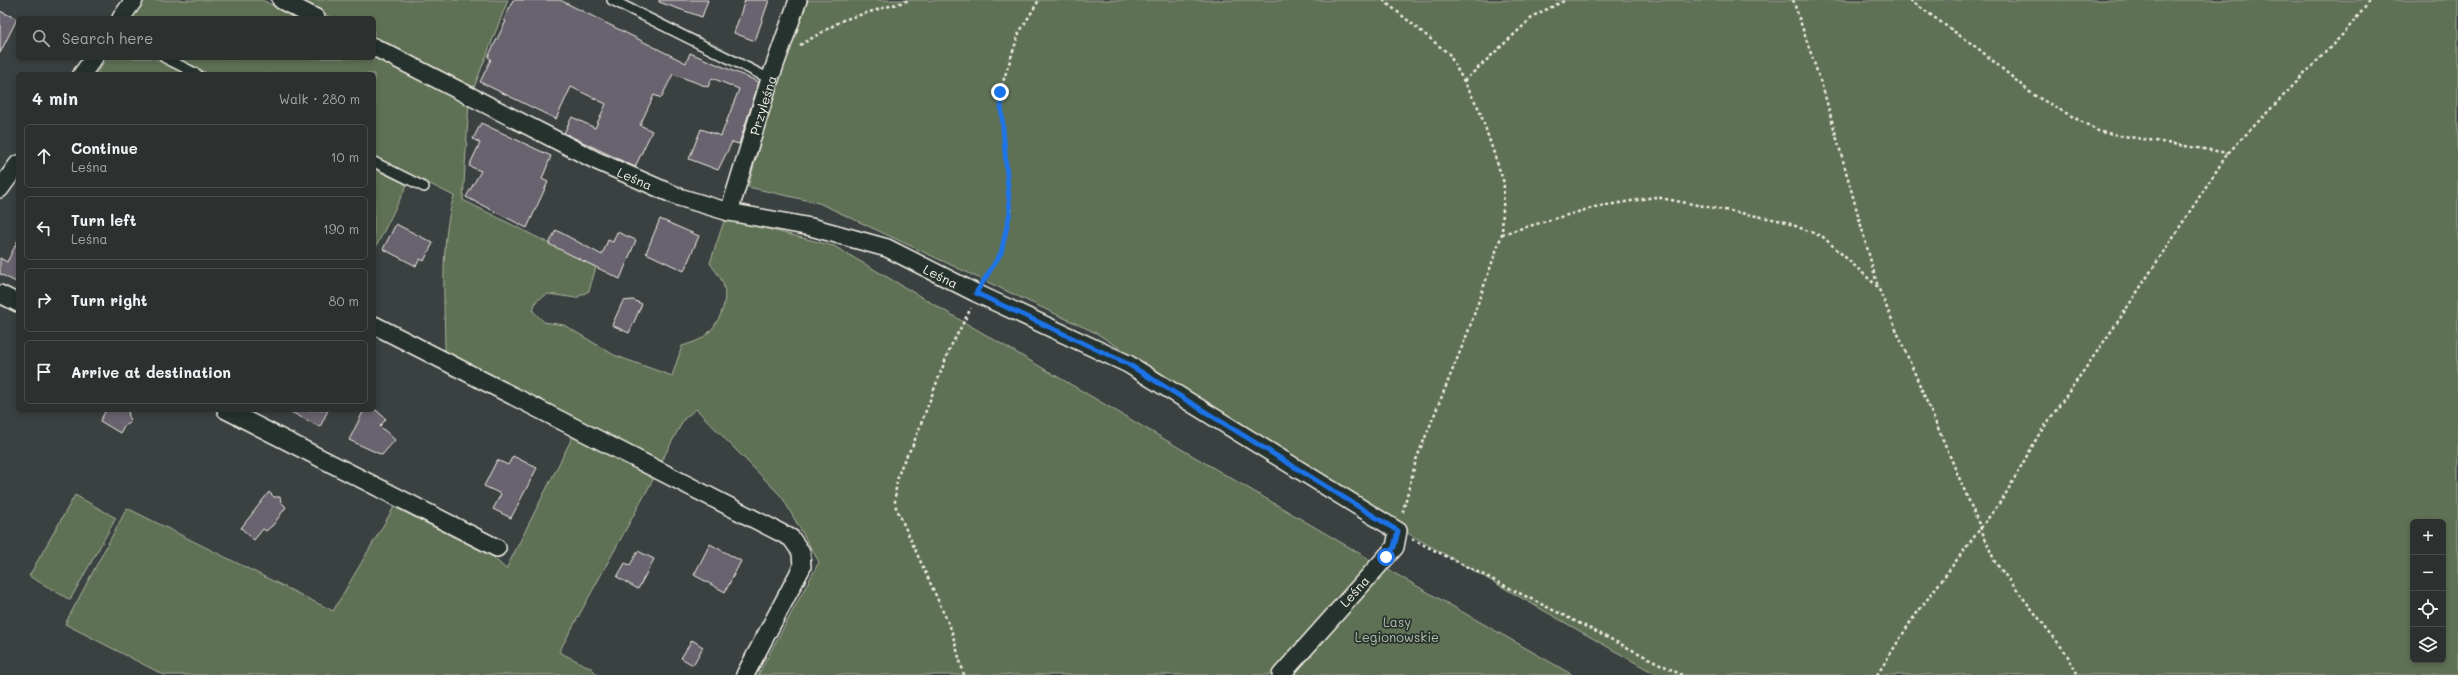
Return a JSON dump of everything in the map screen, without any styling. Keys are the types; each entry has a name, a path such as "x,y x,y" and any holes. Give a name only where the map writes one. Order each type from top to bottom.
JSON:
{"street":[{"path":"123,16 134,0"},
{"path":"281,0 312,16"},
{"name":"Przyleśna","path":"729,212 770,79 798,0"},
{"name":"Leśna","path":"376,49 636,180 679,197 729,212 811,227 887,248 976,293 1128,364 1398,531 1394,547 1281,675"},
{"path":"84,72 92,60"},
{"path":"0,189 16,167"},
{"path":"0,294 16,302"},
{"path":"376,326 791,538 801,552 802,567 745,675"},
{"path":"230,412 497,548"}],"lane":[{"path":"612,0 770,79"},
{"path":"169,60 193,72"},
{"path":"376,163 424,187"}],"path":[{"path":"777,59 843,20 910,0"},
{"path":"964,675 951,629 895,505 895,486 902,461 912,447 950,348 968,317 976,293 1001,253 1010,212 1000,92 1019,33 1039,0"},
{"path":"1383,0 1449,54 1479,109 1504,183 1502,234 1468,332 1416,460 1398,531 1682,675"},
{"path":"1464,81 1535,15 1566,0"},
{"path":"1793,0 1824,92 1878,287 1995,562 2066,653 2078,675"},
{"path":"1910,0 1980,50 2032,94 2100,132 2228,153"},
{"path":"1877,675 1911,621 2004,497 2038,436 2117,323 2228,153 2345,32 2371,0"},
{"path":"1502,234 1595,207 1655,197 1783,220 1823,237 1878,287"}],"green space":[{"path":"142,0 262,0 294,16 130,16"},
{"path":"297,0 508,0 473,90 376,40 376,16 328,16"},
{"path":"808,0 2458,0 2458,675 1657,675 1409,534 1096,333 819,203 748,187 782,64"},
{"path":"376,56 469,102 463,200 596,267 589,291 576,298 548,294 536,301 533,311 544,322 564,325 614,355 672,376 682,346 702,338 717,322 723,308 725,294 723,284 710,263 725,218 834,246 1371,560 1269,675 758,675 819,562 782,497 696,409 684,419 659,466 445,357 444,276 446,235 454,196 376,157 376,72 205,72 181,60 376,60"},
{"path":"106,60 158,60 182,72 97,72"},
{"path":"376,170 407,185 376,247"},
{"path":"575,432 655,476 559,652 591,668 598,675 164,675 65,624 127,508 333,611 394,507 492,556 506,569"},
{"path":"75,495 116,518 70,600 29,576"},
{"name":"Lasy Legionowskie","path":"1387,569 1573,675 1294,675"}],"building":[{"path":"513,0 560,0 686,63 690,53 759,82 739,144 732,142 718,170 689,159 701,129 721,136 739,89 712,78 708,87 673,74 661,98 654,95 640,125 652,131 635,167 564,133 572,117 595,128 606,104 571,87 556,119 480,82 491,59 488,57 506,21 504,20"},
{"path":"659,0 708,0 702,17 659,2"},
{"path":"745,0 769,0 755,41 734,33"},
{"path":"0,11 16,19 16,21 0,53"},
{"path":"481,123 551,156 542,179 548,182 527,228 466,197 481,171 469,166 480,143 473,139"},
{"path":"660,219 699,236 684,271 646,253"},
{"path":"396,224 433,243 424,261 420,259 416,266 383,249"},
{"path":"556,230 602,255 608,240 613,242 617,232 636,240 620,279 549,244"},
{"path":"16,244 16,282 0,274 0,258 7,262"},
{"path":"633,300 642,304 629,333 612,325 623,301"},
{"path":"376,410 386,419 380,426 395,440 382,455 349,440 363,412 376,412"},
{"path":"105,412 128,412 130,423 124,426 120,433 100,421"},
{"path":"291,412 327,412 320,427"},
{"path":"513,456 537,468 511,518 493,509 501,494 484,486 497,460 508,465"},
{"path":"269,492 274,497 280,497 281,502 286,507 273,525 266,531 263,529 254,540 241,528"},
{"path":"710,544 741,561 725,592 694,575"},
{"path":"638,551 654,559 638,589 617,577 625,563 630,565"},
{"path":"692,640 703,647 693,665 681,658"}],"route":[{"path":"1000,92 1008,171 1010,212 1001,253 976,293 1128,364 1398,531 1394,547 1386,557"}]}
